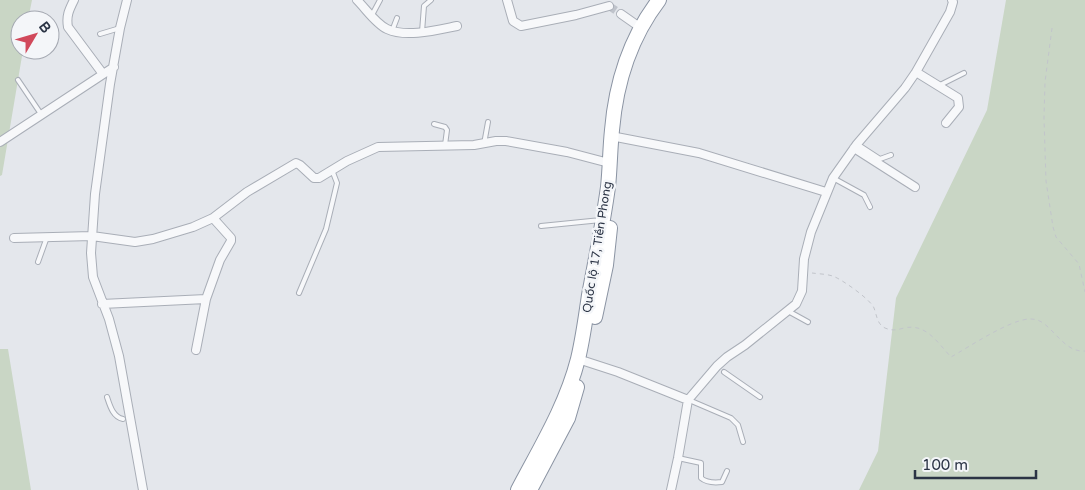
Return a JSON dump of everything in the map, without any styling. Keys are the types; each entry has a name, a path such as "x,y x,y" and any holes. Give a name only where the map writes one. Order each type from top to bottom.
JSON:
{"highway":[{"name":"Quốc lộ 17, Tiền Phong","path":"530,490 568,418 606,265 617,97 632,42 659,0"},
{"name":"Quốc lộ 17, Tiền Phong","path":"518,490 565,398 582,360 603,220 609,163 627,80 645,31 668,0"}],"street":[{"path":"74,0 68,12 68,28 103,74"},
{"path":"128,0 120,28 100,156 92,236 93,277 119,356 127,419 143,490"},
{"path":"356,0 380,24 392,31 422,32 457,26"},
{"path":"507,0 513,21 521,26 609,6"},
{"path":"671,490 688,400 718,368 796,304 802,291 804,258 811,232 833,178 856,146 905,88 916,72 950,12 952,0"},
{"path":"620,14 641,28"},
{"path":"0,142 114,67"},
{"path":"916,72 958,98 959,107 946,123"},
{"path":"615,137 698,153 826,192"},
{"path":"14,238 92,236 135,242 153,239 193,227 213,218 247,192 296,163 300,164 314,178 319,178 347,161 378,147 484,144 496,141 567,152 609,163"},
{"path":"856,146 915,186"},
{"path":"196,350 206,300 220,260 231,241 231,238 213,218"},
{"path":"102,304 206,300"},
{"path":"582,360 688,400"}],"lane":[{"path":"372,15 380,0"},
{"path":"422,32 424,6 431,0"},
{"path":"392,31 397,18"},
{"path":"100,34 120,28"},
{"path":"938,86 964,73"},
{"path":"18,80 41,114"},
{"path":"484,144 488,122"},
{"path":"434,124 441,125 447,130 445,145"},
{"path":"856,146 880,160 891,155"},
{"path":"299,293 326,229 337,183 332,170"},
{"path":"833,178 864,195 870,207"},
{"path":"541,226 603,220"},
{"path":"38,262 47,237"},
{"path":"788,311 808,322"},
{"path":"724,372 760,397"},
{"path":"107,397 118,418 127,419"},
{"path":"688,400 731,418 738,425 743,442"},
{"path":"678,458 701,463 701,478 714,484 722,482 727,471"}],"path":[{"path":"1052,28 1044,91 1046,182 1053,227 1060,242 1079,264 1085,292"},
{"path":"804,272 833,276 844,282 869,301 880,324 886,329 919,328 929,333 951,357 1008,326 1030,319 1041,321 1066,345 1078,352 1085,351"}],"green space":[{"path":"0,0 32,0 30,10 10,10 10,60 21,60 2,175 0,176"},
{"path":"1006,0 1085,0 1085,490 859,490 878,451 896,298 987,110"},
{"path":"0,349 8,349 31,490 0,490"}],"tunnel":[{"path":"609,6 621,14"}]}
